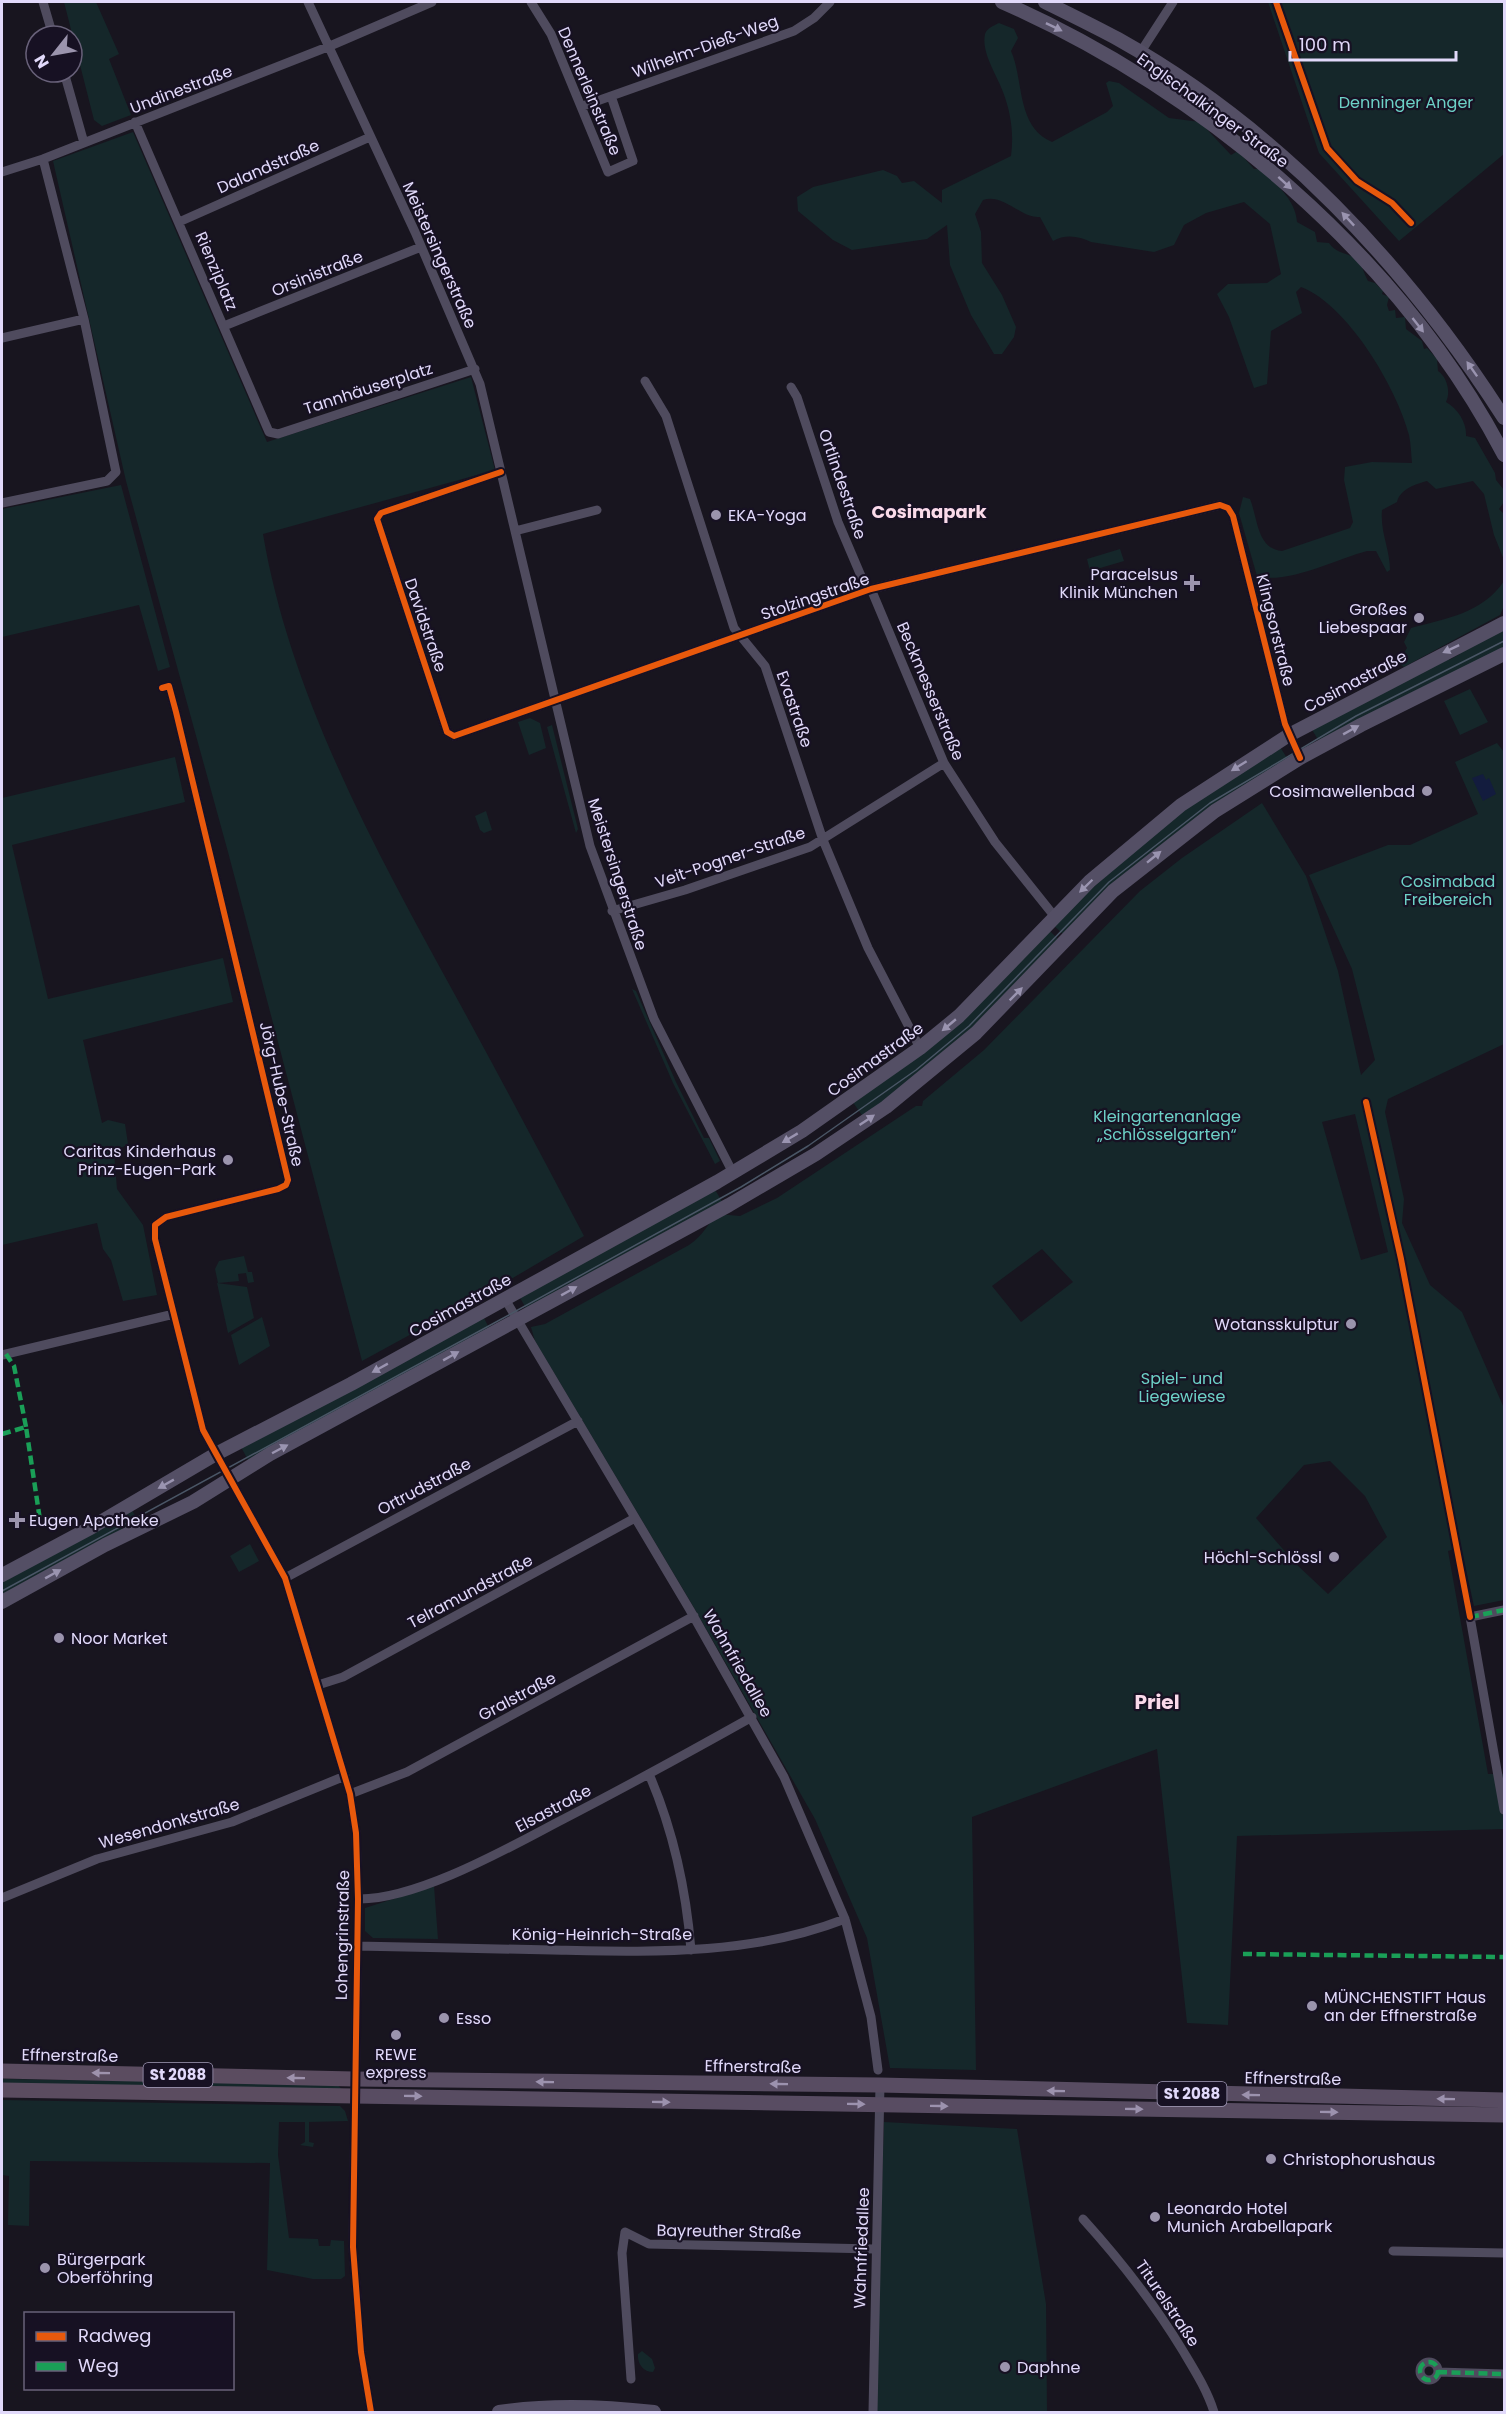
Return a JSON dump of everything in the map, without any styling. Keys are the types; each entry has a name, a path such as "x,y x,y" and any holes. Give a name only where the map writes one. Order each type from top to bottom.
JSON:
{"highway":[{"name":"Effnerstraße","path":"2,2071 354,2079"},
{"name":"Effnerstraße","path":"2,2090 354,2096"}],"main road":[{"name":"Englschalkinger Straße","path":"1002,2 1081,40 1135,72 1212,125 1283,181 1392,293 1449,365 1504,455"},
{"name":"Englschalkinger Straße","path":"1045,2 1140,53 1242,123 1335,205 1426,307 1504,418"},
{"name":"Cosimastraße","path":"2,1575 92,1527 216,1454 505,1299 732,1173 830,1113 920,1048 959,1016 1110,863 1172,812 1288,735 1440,654 1504,623"},
{"path":"2,1602 231,1480 270,1454 746,1195 816,1154 908,1090 983,1026 1113,891 1215,811 1300,758 1361,724 1504,654"},
{"path":"732,1173 746,1195"},
{"name":"Effnerstraße","path":"354,2079 880,2085 1504,2100"},
{"name":"Effnerstraße","path":"354,2096 1504,2115"},
{"path":"500,2412 533,2407 585,2405 654,2412"}],"street":[{"path":"43,2 49,24"},
{"name":"Meistersingerstraße","path":"308,2 330,46 475,369 586,831 612,911 659,1029 732,1173"},
{"name":"Undinestraße","path":"2,172 43,159 330,46 432,2"},
{"name":"Dennerleinstraße","path":"531,2 551,34 583,106 608,172 633,161 610,96"},
{"name":"Wilhelm-Dieß-Weg","path":"583,106 794,31 805,26 830,2"},
{"path":"1140,53 1173,2"},
{"path":"67,84 84,143"},
{"name":"Rienziplatz","path":"135,122 269,432"},
{"name":"Dalandstraße","path":"179,222 370,137"},
{"path":"2,503 107,481 116,472 84,319 43,159"},
{"name":"Orsinistraße","path":"224,326 421,248"},
{"path":"2,338 84,319"},
{"name":"Tannhäuserplatz","path":"269,432 278,434 475,369"},
{"name":"Evastraße","path":"645,381 666,416 734,628 765,666 823,840 868,948 920,1048"},
{"name":"Ortlindestraße","path":"791,387 797,397 838,522 869,590"},
{"name":"Davidstraße","path":"454,736 447,732 377,519 381,513 501,472"},
{"name":"Stolzingstraße","path":"454,736 869,590 1203,507 1220,505 1228,508"},
{"name":"Klingsorstraße","path":"1228,508 1233,516 1288,735 1300,758"},
{"path":"515,531 597,510"},
{"name":"Beckmesserstraße","path":"869,590 944,763 995,842 1055,917"},
{"name":"Jörg-Hube-Straße","path":"162,688 169,686 176,712 288,1180 286,1185 278,1189 166,1217 155,1225 155,1239 203,1430 216,1454"},
{"name":"Veit-Pogner-Straße","path":"612,911 697,886 810,847 944,763"},
{"name":"Wahnfriedallee","path":"505,1299 694,1616 789,1787 845,1919 868,2006 878,2070"},
{"path":"2,1355 174,1314"},
{"name":"Ortrudstraße","path":"285,1578 578,1420"},
{"path":"216,1454 231,1480"},
{"name":"Lohengrinstraße","path":"231,1480 285,1578 345,1776 356,1833 358,1899 354,2079 355,2281 361,2352 372,2412"},
{"name":"Telramundstraße","path":"318,1685 342,1677 635,1518"},
{"path":"1504,1610 1470,1617 1500,1758 1504,1810"},
{"name":"Gralstraße","path":"350,1794 407,1772 694,1616"},
{"name":"Elsastraße","path":"358,1899 374,1899 460,1870 649,1774 752,1717"},
{"path":"649,1774 667,1815 681,1864 691,1950"},
{"name":"Wesendonkstraße","path":"2,1898 97,1859 232,1822 345,1776"},
{"name":"König-Heinrich-Straße","path":"356,1946 606,1951 691,1950 763,1944 810,1933 845,1919"},
{"name":"Wahnfriedallee","path":"873,2412 874,2250 880,2085"},
{"name":"Titurelstraße","path":"1083,2219 1125,2265 1162,2316 1208,2394 1214,2412"},
{"name":"Bayreuther Straße","path":"631,2379 622,2253 626,2232 649,2244 874,2250"},
{"path":"1393,2251 1504,2253"},
{"path":"1438,2372 1504,2374"}],"green space":[{"path":"64,2 96,2 119,54 109,59 131,115 102,126 94,120 84,81 84,24 70,24"},
{"name":"Denninger Anger","path":"1268,2 1504,2 1504,154 1399,241 1319,153"},
{"path":"999,23 1014,29 1018,38 1011,51 1027,114 1032,126 1040,135 1052,142 1107,112 1113,106 1106,83 1109,81 1119,83 1169,118 1200,122 1231,155 1238,151 1254,169 1261,169 1278,186 1293,206 1297,222 1315,232 1317,242 1329,243 1338,251 1357,260 1368,281 1375,283 1383,291 1382,294 1389,297 1387,305 1389,311 1395,310 1396,318 1405,317 1406,329 1422,341 1424,349 1427,348 1437,359 1438,371 1444,377 1447,385 1446,402 1461,417 1466,436 1475,438 1495,473 1496,480 1504,490 1504,502 1499,509 1504,514 1504,560 1494,535 1484,494 1473,481 1436,489 1427,481 1409,488 1401,494 1397,502 1382,510 1382,526 1390,562 1390,570 1387,572 1376,551 1367,551 1297,574 1269,578 1257,576 1239,513 1243,497 1250,499 1263,539 1274,549 1282,551 1350,528 1353,522 1344,480 1345,467 1372,462 1412,463 1409,435 1403,416 1382,372 1368,350 1336,311 1318,296 1301,287 1296,292 1302,313 1271,331 1267,384 1254,388 1229,317 1217,294 1228,284 1267,283 1281,274 1270,224 1244,202 1206,213 1184,225 1174,245 1154,252 1091,242 1082,238 1062,237 1053,241 1040,217 1033,217 998,200 983,200 975,214 981,232 982,263 1002,295 1016,327 1014,337 1002,354 994,354 971,315 950,265 947,225 927,239 852,250 833,240 798,211 797,197 813,187 883,170 897,176 902,183 914,181 942,203 942,190 1011,156 1012,132 1008,108 987,56 984,41 987,30"},
{"path":"133,132 267,442 471,377 495,470 263,534 276,596 294,657 342,776 399,892 584,1236 501,1285 362,1361 228,852 126,481 53,161"},
{"path":"121,485 170,667 158,671 139,605 2,637 2,509"},
{"path":"1120,549 1124,561 1090,571 1087,559"},
{"path":"1504,581 1504,606 1500,615 1404,667 1398,663 1407,648 1404,642 1411,628 1450,618 1474,608 1495,592"},
{"path":"1504,628 1504,647 1320,743 1311,728 1448,658 1449,660 1460,654 1460,651"},
{"path":"1470,689 1488,722 1460,735 1444,701"},
{"path":"530,718 540,723 546,748 529,755 518,722"},
{"path":"552,725 578,829 576,833 547,727"},
{"path":"1497,743 1504,752 1504,1044 1388,1099 1385,1112 1404,1199 1402,1223 1430,1285 1462,1312 1504,1408 1504,1600 1474,1606 1461,1547 1448,1551 1488,1774 1504,1774 1504,1829 1237,1836 1228,2025 1187,2023 1157,1749 972,1817 976,2070 890,2068 867,1938 815,1819 693,1606 535,1341 531,1327 545,1324 689,1245 718,1214 740,1216 777,1198 916,1106 922,1106 923,1101 984,1050 1140,891 1182,858 1262,803 1306,876 1338,971 1361,1075 1375,1060 1352,969 1309,875 1388,845 1410,845 1478,814 1455,762","holes":["1355,1114 1388,1252 1361,1260 1322,1122","1042,1249 1073,1282 1021,1322 992,1286","1330,1461 1365,1496 1387,1537 1328,1594 1295,1563 1256,1518 1304,1465"]},
{"path":"1280,747 1287,758 1064,935 1052,924 1177,813"},
{"path":"175,757 185,802 12,845 48,999 223,958 233,1002 83,1040 102,1123 108,1120 125,1124 128,1144 114,1152 117,1189 143,1225 157,1295 123,1301 111,1260 103,1249 97,1223 2,1245 2,798"},
{"path":"486,811 492,830 484,833 480,830 475,816"},
{"path":"1048,929 1059,940 960,1040 864,1118 852,1101 878,1085"},
{"path":"632,989 636,991 676,1082 704,1138 709,1138 720,1161 715,1164 673,1083"},
{"path":"714,1188 723,1203 527,1310 519,1296 614,1244 615,1246"},
{"path":"244,1256 248,1272 252,1272 254,1282 248,1283 246,1273 238,1274 239,1281 218,1283 215,1269 219,1261"},
{"path":"217,1283 247,1287 254,1318 228,1333"},
{"path":"483,1316 490,1330 249,1462 241,1447 308,1411 311,1413 315,1411 314,1407"},
{"path":"262,1317 270,1346 239,1365 231,1335"},
{"path":"130,1507 140,1524 2,1596 2,1581"},
{"path":"250,1544 259,1561 239,1572 230,1556"},
{"path":"434,1886 438,1939 373,1938 365,1931 365,1908"},
{"path":"2,2079 336,2084 342,2089 2,2084"},
{"path":"2,2100 340,2106 345,2111 348,2121 309,2122 309,2142 314,2143 313,2147 300,2145 305,2142 305,2122 279,2122 278,2155 289,2238 318,2239 319,2246 330,2246 331,2240 344,2241 345,2276 341,2279 313,2279 267,2270 270,2163 30,2161 29,2226 8,2225 9,2176 2,2175"},
{"path":"884,2122 1017,2129 1046,2304 1047,2412 875,2412"},
{"path":"642,2351 652,2359 655,2368 653,2372 644,2369 640,2364 638,2354"}],"water":[{"path":"1483,774 1486,780 1489,778 1496,794 1483,801 1472,778"}],"tram line":[{"path":"2,1591 741,1187 808,1146 916,1070 969,1026 1109,882 1210,803 1356,716 1504,641"}],"marked path":[{"path":"6,1354 14,1366 26,1427"},
{"path":"2,1434 26,1427 40,1520"},
{"path":"1470,1617 1504,1610"},
{"path":"1243,1954 1504,1957"},
{"path":"1429,2362 1435,2365 1438,2371 1435,2377 1429,2380 1423,2377 1420,2371 1423,2365 1429,2362"},
{"path":"1438,2372 1504,2374"}],"cycle path":[{"path":"1276,2 1327,148 1357,181 1392,203 1411,223"},
{"path":"501,472 381,513 377,519 447,732 454,736 871,589 1220,505 1228,508 1233,516 1285,724 1300,758"},
{"path":"162,688 169,686 176,712 288,1180 286,1185 278,1189 166,1217 155,1225 155,1239 203,1430 285,1578 350,1794 356,1833 358,1899 353,2247 361,2352 371,2412"},
{"path":"1366,1102 1401,1259 1470,1617"}],"place":[{"name":"EKA-Yoga","path":"716,515"},
{"name":"Paracelsus Klinik München","path":"1192,583"},
{"name":"Großes Liebespaar","path":"1419,618"},
{"name":"Cosimawellenbad","path":"1427,791"},
{"name":"Caritas Kinderhaus Prinz-Eugen-Park","path":"228,1160"},
{"name":"Wotansskulptur","path":"1351,1324"},
{"name":"Eugen Apotheke","path":"17,1520"},
{"name":"Höchl-Schlössl","path":"1334,1557"},
{"name":"Noor Market","path":"59,1638"},
{"name":"MÜNCHENSTIFT Haus an der Effnerstraße","path":"1312,2006"},
{"name":"Esso","path":"444,2018"},
{"name":"REWE express","path":"396,2035"},
{"name":"Christophorushaus","path":"1271,2159"},
{"name":"Leonardo Hotel Munich Arabellapark","path":"1155,2217"},
{"name":"Bürgerpark Oberföhring","path":"45,2268"},
{"name":"Daphne","path":"1005,2367"}],"district":[{"name":"Cosimapark","path":"929,512"},
{"name":"Priel","path":"1157,1702"}],"park label":[{"name":"Cosimabad Freibereich","path":"1448,890"},
{"name":"Kleingartenanlage „Schlösselgarten“","path":"1167,1125"},
{"name":"Spiel- und Liegewiese","path":"1182,1387"}]}
